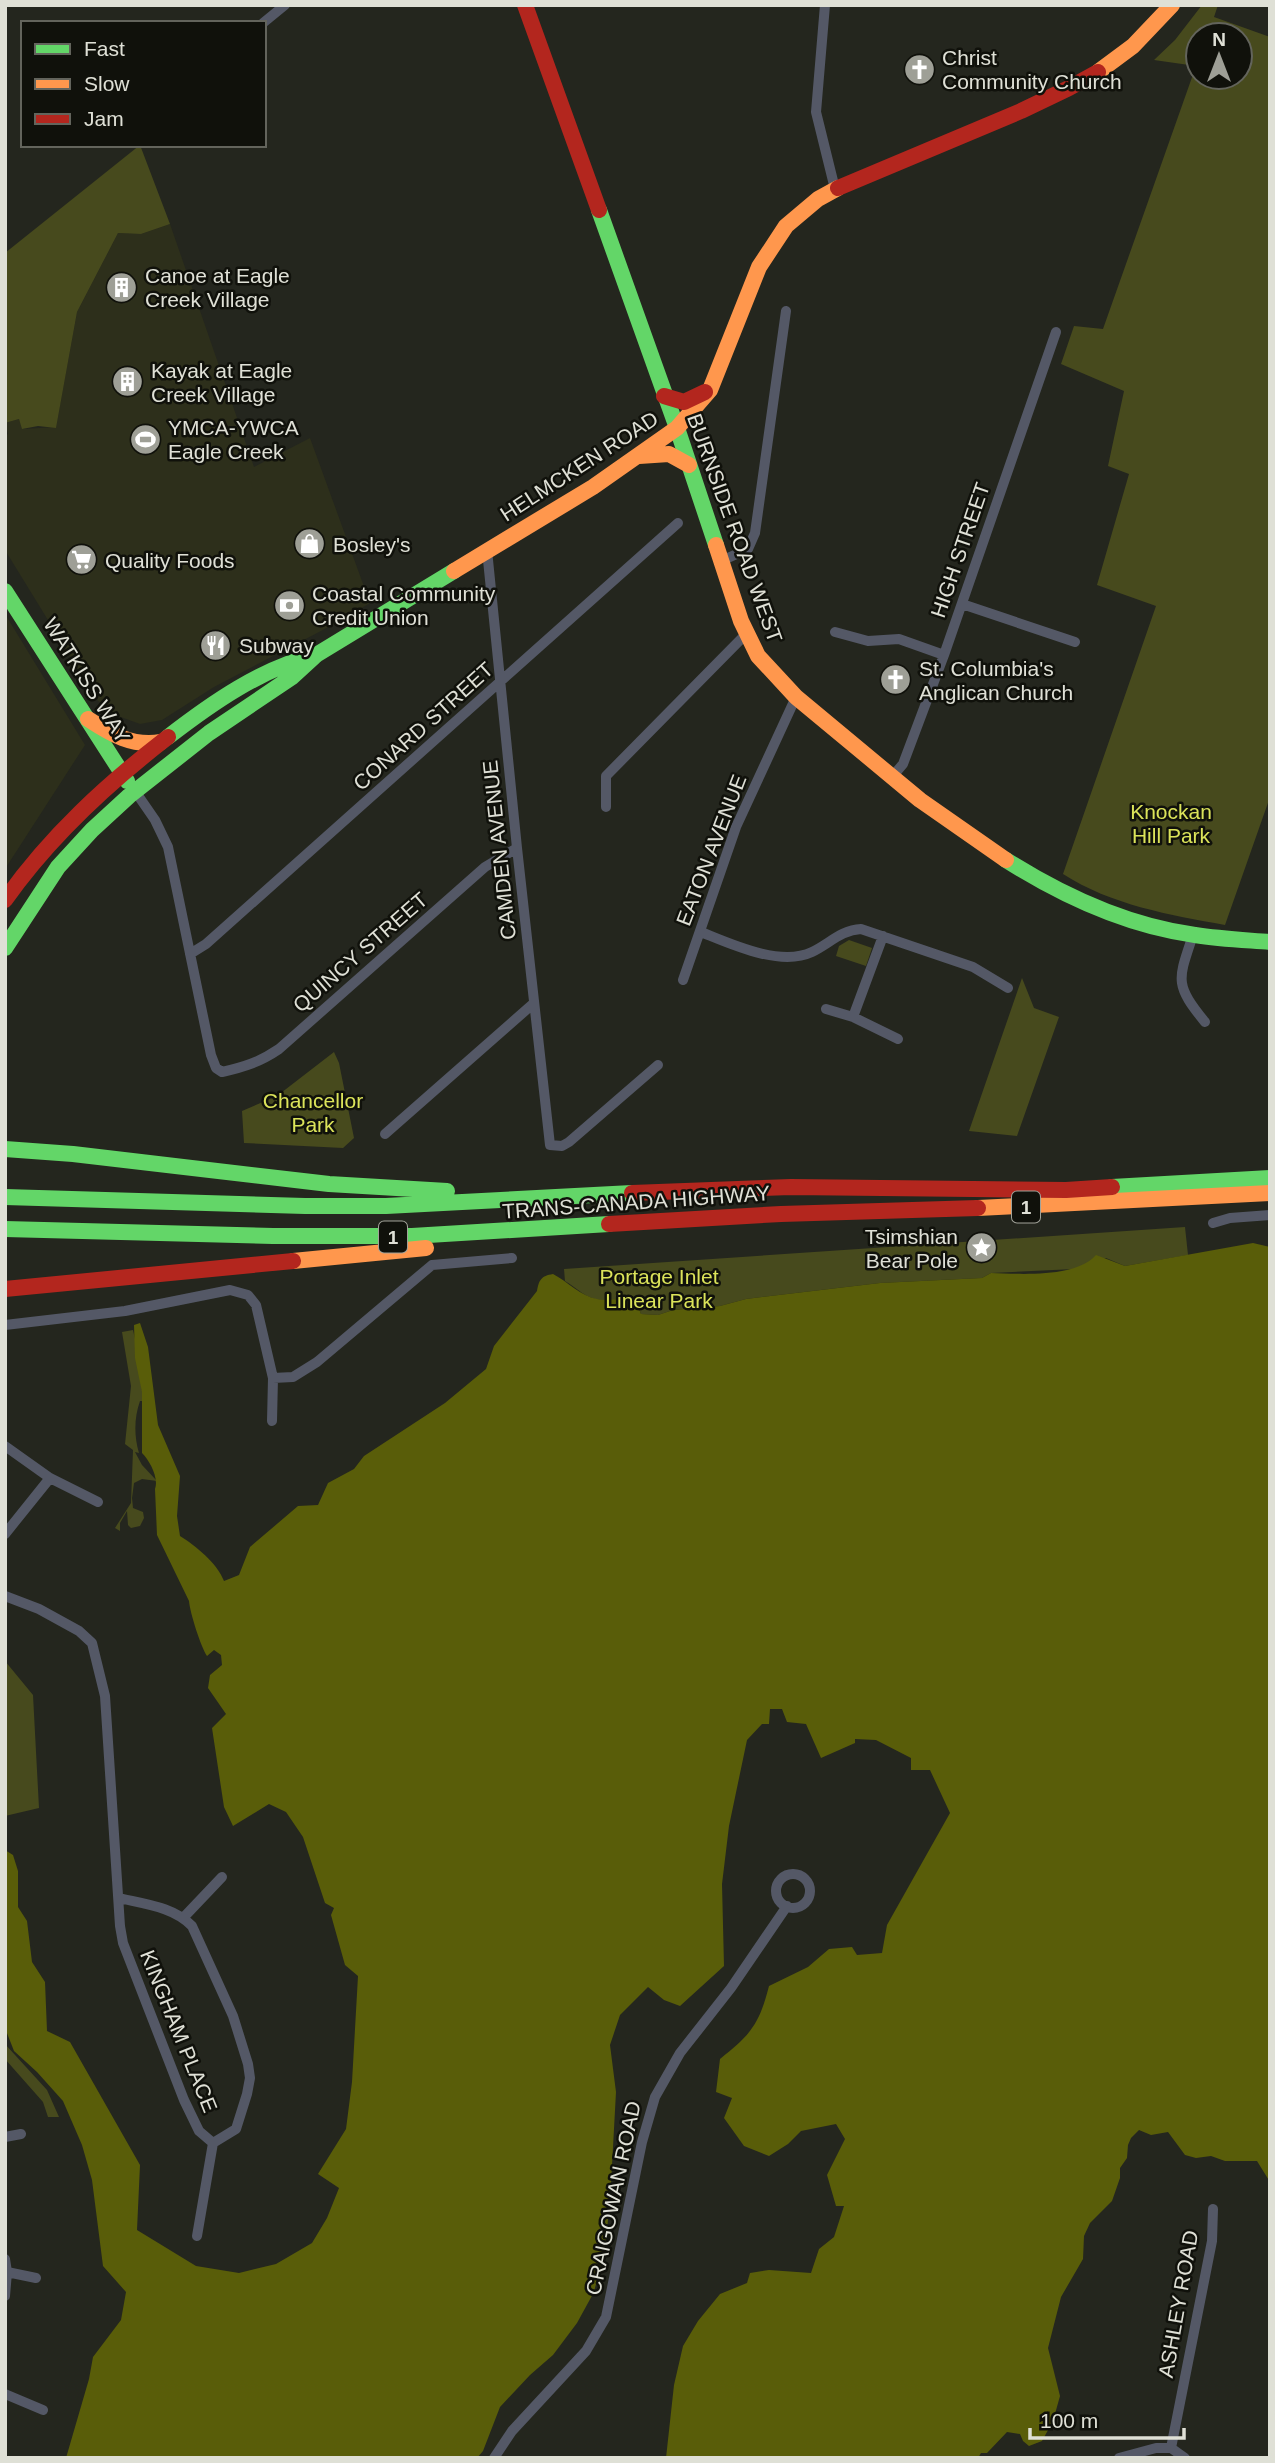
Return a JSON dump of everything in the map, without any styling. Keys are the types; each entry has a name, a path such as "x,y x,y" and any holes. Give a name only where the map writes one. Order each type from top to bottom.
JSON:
{"main road":[{"name":"BURNSIDE ROAD WEST","path":"525,5 677,428 746,634 758,656 796,697 937,813 1057,890 1115,915 1193,935 1270,942"},
{"name":"HELMCKEN ROAD","path":"5,948 58,867 135,791 232,716 300,673 316,655 593,487 677,428 710,390 759,267 786,226 818,198 1073,88 1120,58 1156,25 1172,5"},
{"path":"664,396 684,401 710,390"},
{"path":"638,456 669,454 689,465"},
{"name":"WATKISS WAY","path":"5,591 83,716 135,791"},
{"name":"HELMCKEN ROAD","path":"5,900 20,878 64,827 162,741 206,708 293,660 316,655"},
{"path":"83,716 113,735 130,742 150,745 162,741"},
{"path":"5,1140 74,1154"},
{"path":"5,1149 74,1154 277,1179 426,1191 503,1192 632,1184 696,1189"},
{"name":"TRANS-CANADA HIGHWAY","path":"5,1197 386,1206 696,1189 792,1187 1066,1190 1270,1178"},
{"name":"TRANS-CANADA HIGHWAY","path":"5,1229 273,1237 412,1237 781,1214 1021,1207 1270,1193"},
{"path":"5,1289 540,1238 739,1225 781,1214"}],"street":[{"path":"265,21 285,5"},
{"path":"825,5 816,112 835,189"},
{"path":"721,561 748,549 754,533 786,311"},
{"name":"HIGH STREET","path":"892,776 903,764 944,656 1056,332"},
{"name":"CONARD STREET","path":"190,954 206,944 678,523"},
{"name":"CAMDEN AVENUE","path":"487,550 550,1145 562,1146 569,1142 658,1065"},
{"path":"962,604 1075,642"},
{"path":"835,632 868,641 899,639 944,656"},
{"path":"606,807 606,776 746,634"},
{"name":"EATON AVENUE","path":"683,980 736,827 796,697"},
{"path":"135,791 155,820 168,847 190,954"},
{"name":"QUINCY STREET","path":"190,954 216,1068 222,1072 253,1064 279,1049 485,867 517,848"},
{"path":"701,932 738,947 794,958 815,951 853,929 861,929 973,967 1008,988"},
{"path":"1193,935 1180,975 1181,986 1186,999 1205,1022"},
{"path":"853,1017 883,936"},
{"path":"385,1134 534,1003"},
{"path":"826,1009 853,1017 898,1039"},
{"path":"1213,1223 1230,1218 1270,1215"},
{"path":"273,1378 293,1377 317,1362 432,1265 512,1258"},
{"path":"5,1325 125,1311 230,1290 248,1295 256,1305 273,1378 272,1421"},
{"path":"5,1446 50,1478 98,1502"},
{"path":"5,1534 50,1478"},
{"name":"KINGHAM PLACE","path":"5,1596 69,1625 92,1643 105,1696 120,1926 126,1954 184,2100 200,2131 213,2143 236,2129 247,2094 249,2071 228,2005 192,1926 184,1917"},
{"path":"119,1898 165,1909 184,1917 222,1877"},
{"name":"CRAIGOWAN ROAD","path":"494,2458 512,2431 586,2351 606,2317 642,2142 655,2096 680,2053 738,1978 787,1906"},
{"path":"5,2137 21,2134"},
{"path":"197,2236 213,2143"},
{"name":"ASHLEY ROAD","path":"1171,2448 1212,2241 1213,2209"},
{"path":"5,2259 5,2296"},
{"path":"7,2272 36,2278"},
{"path":"6,2398 43,2410"},
{"path":"1119,2458 1156,2448 1171,2448 1185,2458"}],"shaded area":[{"path":"170,224 254,467 310,438 370,603 214,687 162,720 140,724 118,716 97,700 5,550 5,436 8,434 5,423 19,419 23,429 56,427 77,312 118,233 141,234"},
{"path":"5,614 85,745 5,869"},
{"path":"1253,1243 1270,1247 1270,2182 1257,2161 1225,2161 1211,2156 1196,2158 1185,2155 1168,2132 1151,2135 1139,2130 1131,2138 1112,2201 1090,2223 1084,2236 1083,2259 1061,2297 1048,2348 1060,2396 1053,2421 1042,2441 1029,2446 1020,2434 1007,2432 987,2453 981,2453 978,2458 666,2458 674,2385 683,2346 698,2321 720,2294 747,2283 750,2273 769,2270 811,2273 819,2249 834,2237 844,2206 836,2206 827,2175 845,2139 836,2124 801,2131 788,2144 769,2156 744,2146 724,2118 732,2098 716,2092 720,2059 752,2028 769,1986 808,1967 829,1949 852,1947 857,1955 882,1953 887,1925 950,1813 930,1770 911,1770 911,1758 876,1740 855,1739 855,1743 821,1758 806,1724 787,1722 782,1709 770,1709 769,1724 762,1724 747,1740 729,1826 722,1884 724,1966 680,2006 664,2000 648,1987 620,2015 610,2045 616,2092 606,2243 594,2292 577,2323 553,2355 500,2407 483,2451 477,2458 66,2458 93,2357 121,2320 126,2292 103,2266 92,2180 82,2145 63,2101 14,2051 5,2028 5,1850 13,1855 18,1871 18,1907 27,1921 32,1962 45,1982 47,2031 70,2042 140,2165 137,2230 196,2266 239,2273 276,2264 312,2243 327,2218 339,2188 318,2174 346,2129 352,2082 358,1976 345,1965 331,1915 334,1908 325,1903 303,1837 286,1812 269,1804 233,1826 224,1807 212,1728 226,1714 208,1688 210,1675 222,1665 221,1655 214,1650 207,1656 189,1601 157,1535 156,1480 151,1465 142,1453 142,1392 135,1358 134,1325 140,1323 148,1347 158,1425 180,1476 177,1516 180,1536 205,1556 224,1581 239,1575 250,1547 298,1506 318,1505 328,1483 354,1469 364,1456 445,1403 486,1369 494,1346 537,1291 541,1279 549,1275 553,1274 591,1297 636,1301 641,1314 658,1315 673,1310 720,1306 746,1299 880,1283 982,1278 991,1273 1032,1274 1062,1271 1075,1268 1096,1255 1125,1266"}],"green space":[{"name":"Knockan Hill Park","path":"1202,5 1218,5 1214,17 1225,21 1190,21"},
{"name":"Knockan Hill Park","path":"1184,28 1184,64 1154,60 1175,40"},
{"name":"Knockan Hill Park","path":"1254,31 1270,37 1270,797 1225,925 1162,913 1121,901 1081,885 1063,874 1156,606 1097,585 1129,474 1108,466 1124,391 1061,364 1074,326 1103,329 1187,91 1254,91"},
{"path":"141,147 170,224 141,234 118,233 77,312 56,428 38,426 22,429 19,419 5,423 5,253"},
{"path":"849,940 872,948 866,966 836,956 839,946"},
{"path":"1022,978 1034,1008 1059,1017 1017,1136 969,1131"},
{"name":"Chancellor Park","path":"334,1052 339,1063 354,1138 343,1148 244,1143 242,1111 277,1096"},
{"name":"Portage Inlet Linear Park","path":"1185,1227 1188,1255 1125,1266 1106,1258 1075,1269 991,1273 982,1278 880,1283 746,1299 720,1306 673,1310 658,1315 641,1314 636,1301 601,1300 586,1295 565,1281 564,1269"},
{"path":"133,1330 139,1357 143,1401 140,1401 137,1414 139,1453 135,1452 142,1465 157,1481 142,1479 134,1483 133,1508 143,1512 144,1518 140,1526 131,1528 128,1525 127,1511 120,1523 120,1531 115,1528 131,1503 133,1450 125,1444 131,1386 122,1332"},
{"path":"5,1661 33,1695 39,1808 5,1816"},
{"path":"5,2044 47,2090 59,2117 48,2117 43,2102 5,2059"}],"traffic: fast":[{"path":"599,210 716,545"},
{"path":"5,948 58,867 92,830 129,796 209,733 292,677 316,655 454,571"},
{"path":"5,591 127,781"},
{"path":"168,737 238,688 276,669 316,655"},
{"path":"1006,860 1073,897 1145,925 1204,936 1270,942"},
{"path":"5,1149 73,1154 329,1184 447,1191"},
{"path":"1112,1187 1270,1178"},
{"path":"5,1197 386,1206 632,1193"},
{"path":"5,1229 273,1236 412,1236 609,1224"}],"traffic: slow":[{"path":"1098,72 1133,46 1172,5"},
{"path":"454,571 593,487 677,428 710,390 759,267 786,226 818,199 838,188"},
{"path":"639,456 669,454 689,465"},
{"path":"716,545 741,621 758,656 796,697 920,800 1006,860"},
{"path":"88,719 131,741 161,742"},
{"path":"978,1208 1270,1193"},
{"path":"293,1261 426,1248"}],"traffic: jam":[{"path":"525,5 599,210"},
{"path":"838,188 1021,111 1098,72"},
{"path":"664,396 684,402 705,392"},
{"path":"5,900 41,854 80,812 168,737"},
{"path":"632,1193 791,1187 1066,1190 1112,1187"},
{"path":"609,1224 781,1214 978,1208"},
{"path":"5,1289 293,1261"}],"place":[{"name":"Christ Community Church","path":"919,69"},
{"name":"Canoe at Eagle Creek Village","path":"122,287"},
{"name":"Kayak at Eagle Creek Village","path":"128,382"},
{"name":"YMCA-YWCA Eagle Creek","path":"145,439"},
{"name":"Bosley's","path":"310,544"},
{"name":"Quality Foods","path":"82,560"},
{"name":"Coastal Community Credit Union","path":"289,605"},
{"name":"Subway","path":"216,645"},
{"name":"St. Columbia's Anglican Church","path":"896,680"},
{"name":"Tsimshian Bear Pole","path":"981,1248"}]}
